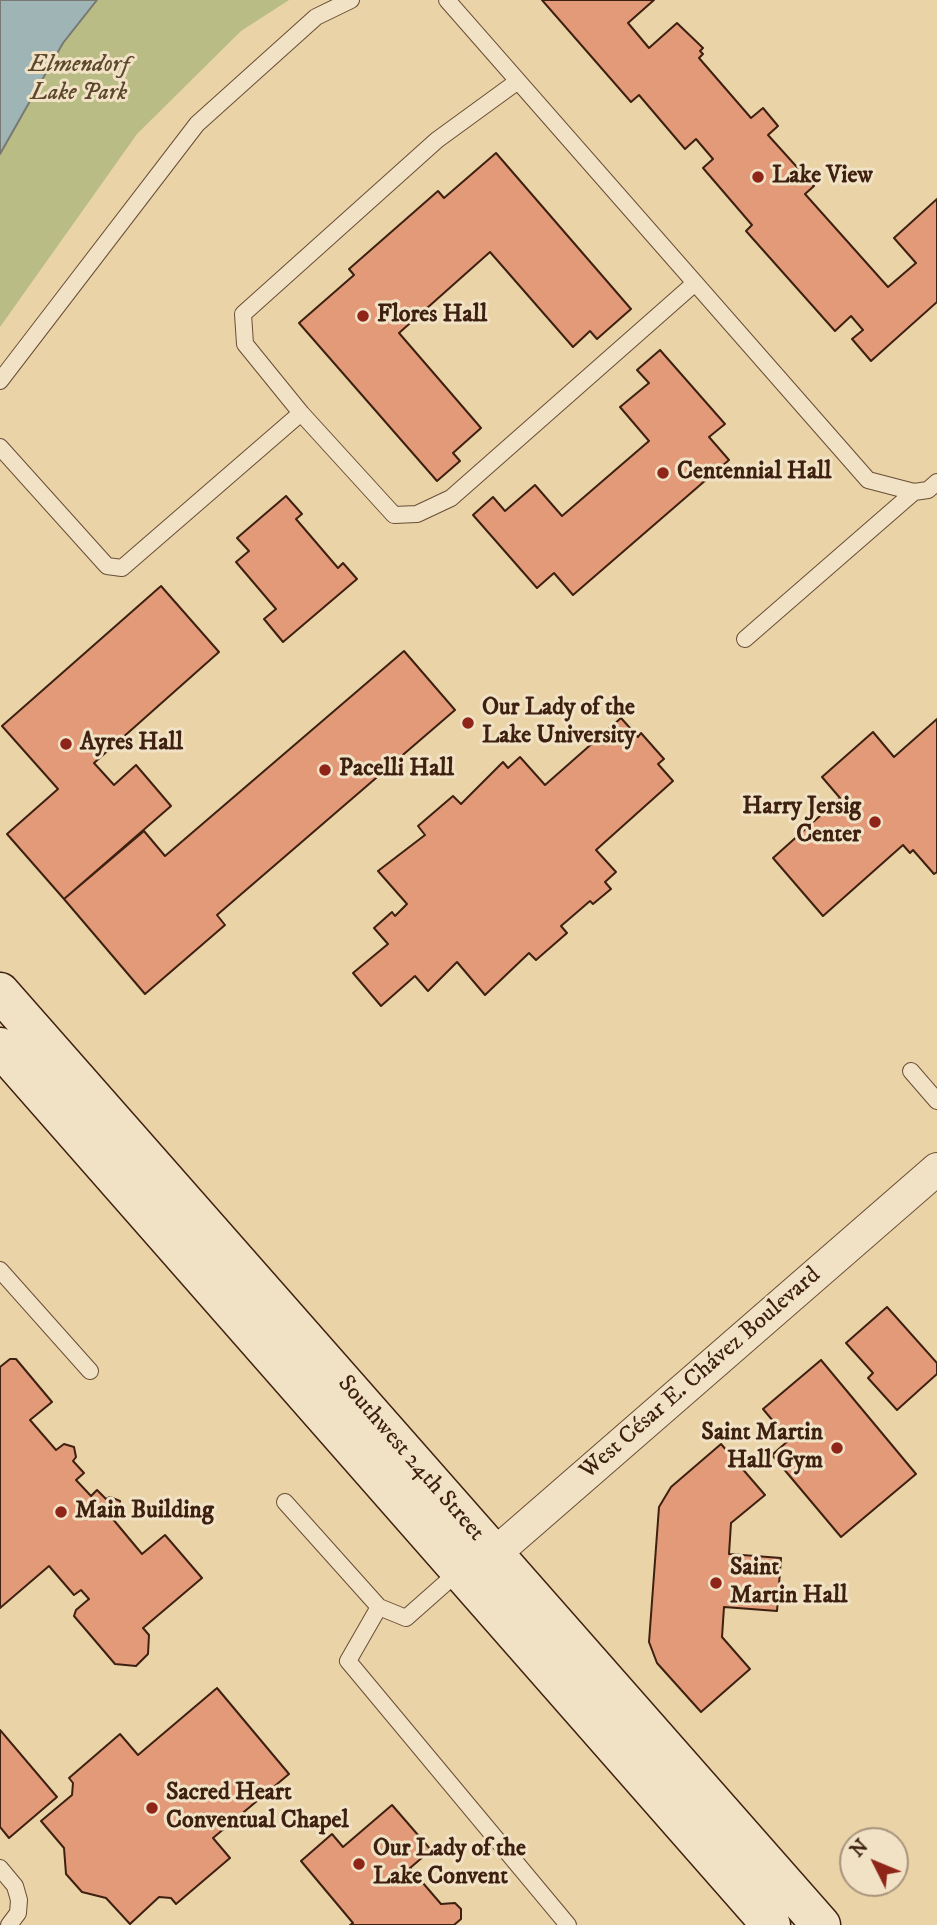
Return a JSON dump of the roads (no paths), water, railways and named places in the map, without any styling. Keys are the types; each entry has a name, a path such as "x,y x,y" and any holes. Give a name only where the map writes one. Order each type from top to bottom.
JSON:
{"main road":[{"name":"Southwest 24th Street","path":"0,992 821,1925"},
{"name":"Southwest 24th Street","path":"0,1047 771,1925"}],"street":[{"name":"West César E. Chávez Boulevard","path":"462,1576 494,1554 937,1169"}],"lane":[{"path":"0,381 197,124 316,17 351,0"},
{"path":"447,0 868,480 914,492 928,490 937,482"},
{"path":"518,81 437,140 243,314 245,344 301,413 394,515 417,514 451,498 695,283"},
{"path":"0,447 107,566 122,568 301,413"},
{"path":"745,639 914,492"},
{"path":"911,1071 937,1101"},
{"path":"0,1270 90,1371"},
{"path":"285,1502 379,1607 406,1618 462,1576"},
{"path":"379,1607 348,1661 568,1925"},
{"path":"0,1868 15,1886 19,1900 18,1913 9,1925"}],"place":[{"name":"Lake View","path":"758,177"},
{"name":"Flores Hall","path":"363,316"},
{"name":"Centennial Hall","path":"663,473"},
{"name":"Our Lady of the Lake University","path":"468,723"},
{"name":"Ayres Hall","path":"66,744"},
{"name":"Pacelli Hall","path":"325,770"},
{"name":"Harry Jersig Center","path":"875,822"},
{"name":"Saint Martin Hall Gym","path":"837,1448"},
{"name":"Main Building","path":"61,1512"},
{"name":"Saint Martin Hall","path":"716,1583"},
{"name":"Sacred Heart Conventual Chapel","path":"152,1808"},
{"name":"Our Lady of the Lake Convent","path":"359,1864"}],"park label":[{"name":"Elmendorf Lake Park","path":"79,80"}]}
